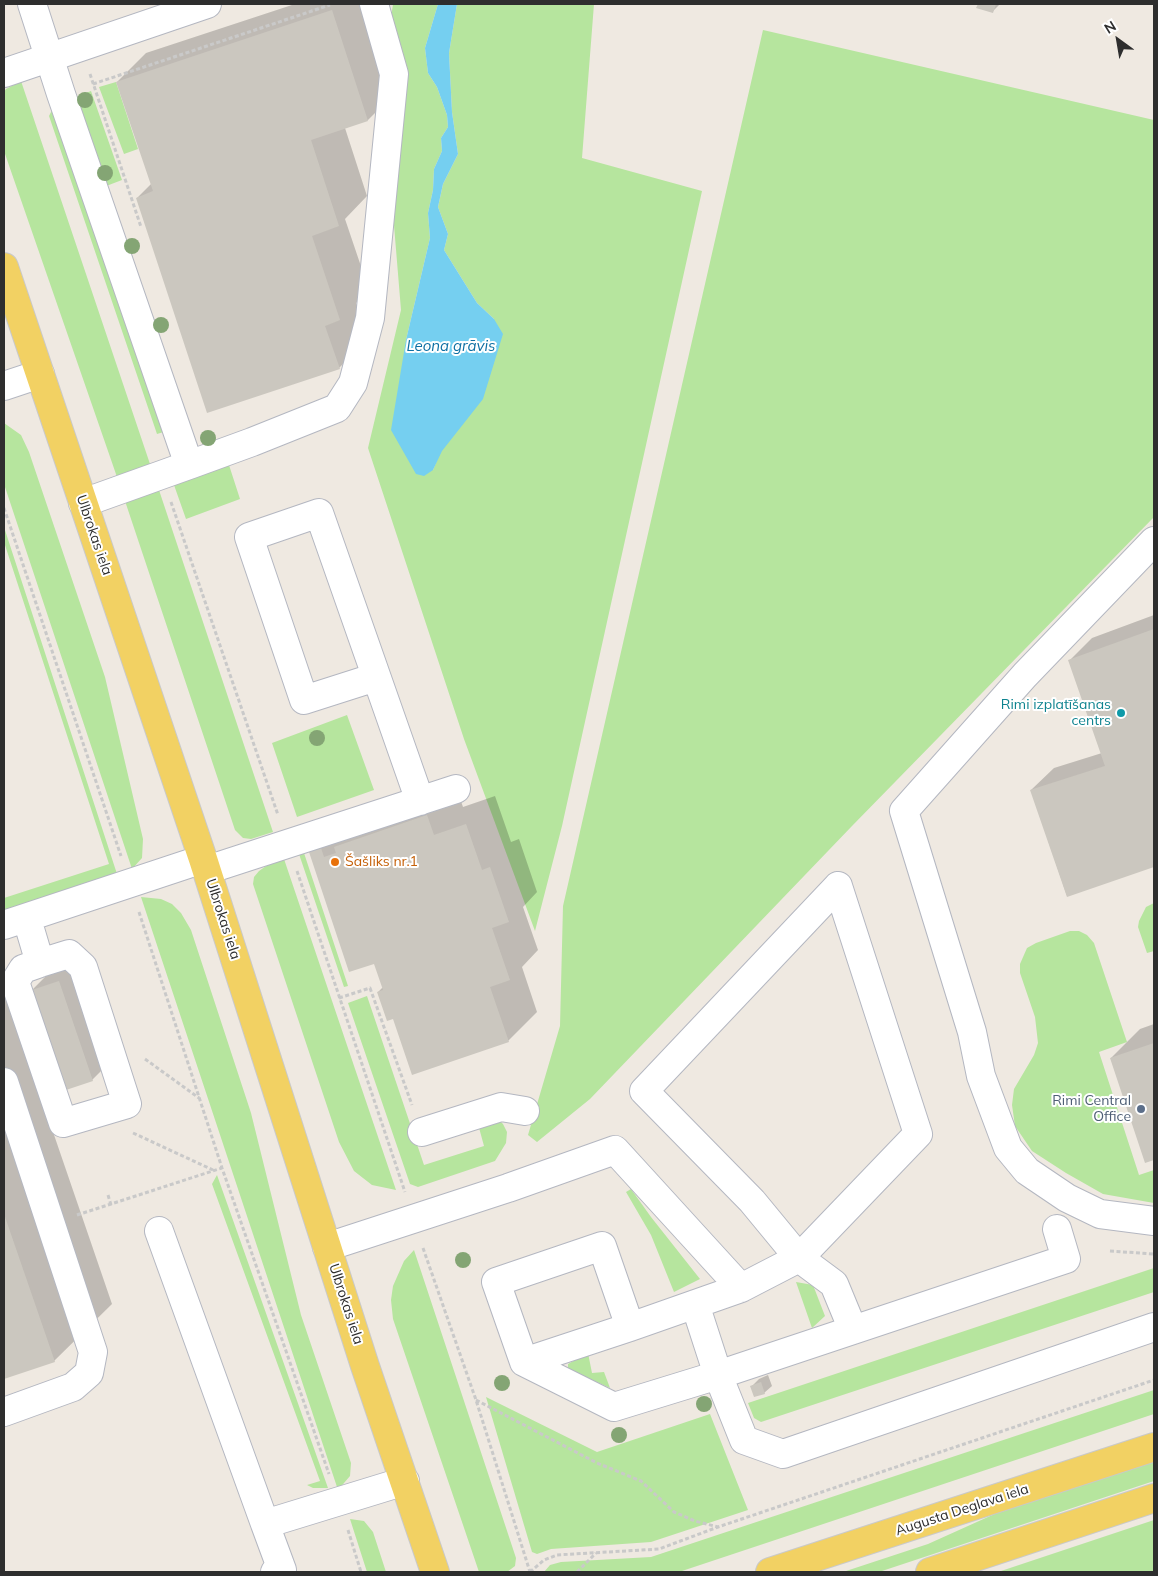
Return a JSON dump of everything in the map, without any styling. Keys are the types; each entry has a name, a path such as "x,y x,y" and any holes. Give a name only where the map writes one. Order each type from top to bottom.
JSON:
{"main road":[{"name":"Ulbrokas iela","path":"4,267 205,864 365,1366 435,1572"},
{"name":"Augusta Deglava iela","path":"770,1572 1154,1447"},
{"path":"930,1572 1154,1498"}],"street":[{"path":"32,4 61,94 189,466"},
{"path":"4,72 207,4"},
{"path":"83,503 189,466 337,408 353,383 370,318 394,74 374,4"},
{"path":"4,386 40,374"},
{"path":"376,677 304,700 249,537 319,513 420,800"},
{"path":"1154,541 1025,675 904,811 972,1032 981,1076 1008,1148 1027,1171 1067,1198 1100,1214 1154,1221"},
{"path":"40,963 15,922 131,884 288,844 456,789"},
{"path":"524,1362 741,1288 799,1258 918,1134 838,886 644,1091 752,1201 799,1258 834,1284 852,1330"},
{"path":"69,954 83,967 128,1104 63,1124 15,982 24,969 40,963 69,954"},
{"path":"4,1082 93,1352 89,1373 73,1387 4,1412"},
{"path":"422,1132 501,1106 525,1111"},
{"path":"327,1247 508,1188 615,1150 741,1288"},
{"path":"630,1327 602,1246 496,1282 524,1362 614,1407 718,1375 1066,1259 1057,1229"},
{"path":"159,1231 265,1524 280,1571"},
{"path":"695,1304 718,1375 744,1440 782,1454 1154,1327"},
{"path":"265,1524 405,1481"}],"path":[{"path":"61,94 330,5"},
{"path":"162,475 476,1400 530,1572 544,1560 557,1555 659,1549 718,1527 1154,1380"},
{"path":"4,508 131,884 222,1168 361,1572"},
{"path":"339,998 370,988 422,1132"},
{"path":"143,1058 199,1098"},
{"path":"105,1111 133,1133 214,1171"},
{"path":"51,1223 222,1168"},
{"path":"108,1195 111,1204"},
{"path":"1110,1251 1154,1254"},
{"path":"476,1400 597,1464 642,1481 674,1512 695,1521 718,1527"},
{"path":"577,1572 597,1552"}],"green space":[{"path":"393,4 438,4 425,48 428,73 437,87 447,115 448,127 441,138 442,151 434,169 433,190 428,213 430,238 406,340 433,470 494,319 477,303 444,250 448,234 438,207 443,184 458,154 452,112 449,53 457,4 594,4 582,158 702,191 562,826 535,931 464,739 368,448 401,310 382,80"},
{"path":"763,30 1154,120 1154,517 852,826 590,1099 537,1142 528,1135 560,1026 563,906"},
{"path":"21,81 150,464 117,477 4,151 4,92"},
{"path":"116,82 138,149 124,154 99,87"},
{"path":"91,91 122,180 101,188 73,98"},
{"path":"54,106 167,431 157,434 49,116"},
{"path":"4,423 21,435 29,452 105,677 143,839 142,858 132,869 4,484"},
{"path":"229,465 240,499 186,519 174,485"},
{"path":"159,490 273,832 251,839 243,838 235,830 125,501"},
{"path":"4,527 117,874 4,914 4,898 109,864 4,542"},
{"path":"347,715 374,790 297,817 272,743"},
{"path":"304,853 348,986 344,987 299,854"},
{"path":"284,859 396,1190 372,1185 354,1171 339,1142 253,884 254,877 259,871 269,864"},
{"path":"141,897 161,899 172,904 181,913 191,930 251,1113 301,1315 351,1463 350,1476 338,1490"},
{"path":"1154,903 1154,951 1147,953 1138,927 1146,907"},
{"path":"1070,931 1079,931 1087,935 1094,943 1127,1042 1099,1052 1139,1175 1154,1170 1154,1203 1103,1194 1032,1151 1015,1126 1012,1105 1014,1089 1034,1055 1038,1043 1035,1017 1020,973 1020,964 1027,948"},
{"path":"367,996 424,1165 484,1146 478,1124 497,1118 507,1132 506,1143 495,1161 418,1187 410,1184 348,1003"},
{"path":"217,1175 328,1488 313,1488 307,1485 320,1481 212,1184"},
{"path":"631,1189 700,1279 674,1292 651,1235 626,1192"},
{"path":"414,1250 516,1558 515,1566 507,1572 479,1572 393,1319 391,1300 393,1286 404,1261"},
{"path":"1154,1268 1154,1292 761,1422 754,1418 748,1403"},
{"path":"796,1282 813,1285 825,1316 812,1328"},
{"path":"588,1353 592,1373 604,1372 610,1388 568,1369 568,1364"},
{"path":"1154,1390 1154,1414 679,1572 544,1572 550,1565 561,1562 651,1557"},
{"path":"486,1397 597,1452 710,1414 748,1510 651,1542 551,1549 537,1554 532,1552"},
{"path":"1154,1453 1154,1481 879,1572 843,1572 928,1544 1059,1485"},
{"path":"350,1519 364,1521 373,1532 386,1572 367,1572"},
{"path":"1154,1520 1153,1572 998,1572"}],"water":[{"name":"Leona grāvis","path":"438,4 457,4 449,53 452,112 458,154 443,184 438,207 448,234 444,250 477,303 494,319 503,334 483,399 442,451 433,470 424,476 416,474 391,430 406,340 430,238 428,213 433,190 434,169 442,151 441,138 448,127 447,115 437,87 428,73 425,48"}],"building":[{"path":"978,4 996,4 993,13 976,8"},
{"path":"332,10 368,121 311,140 339,226 312,236 340,320 325,326 340,369 207,413 136,198 153,191 116,82"},
{"name":"Rimi izplatīšanas centrs","path":"1154,629 1154,867 1067,897 1030,790 1105,766 1068,660"},
{"path":"427,815 434,835 466,824 482,870 490,867 509,922 492,928 510,980 490,987 509,1042 412,1075 393,1019 387,1021 377,992 383,990 374,964 349,972 309,852 321,848 324,857 336,853 334,847"},
{"path":"59,981 93,1081 63,1091 29,991"},
{"name":"Rimi Central Office","path":"1154,1043 1154,1160 1145,1163 1110,1058"},
{"path":"4,1214 55,1362 4,1379"},
{"path":"761,1382 765,1394 754,1397 750,1386"}],"place":[{"name":"Rimi izplatīšanas centrs","path":"1121,713"},
{"name":"Šašliks nr.1","path":"335,862"},
{"name":"Rimi Central Office","path":"1141,1109"}]}
